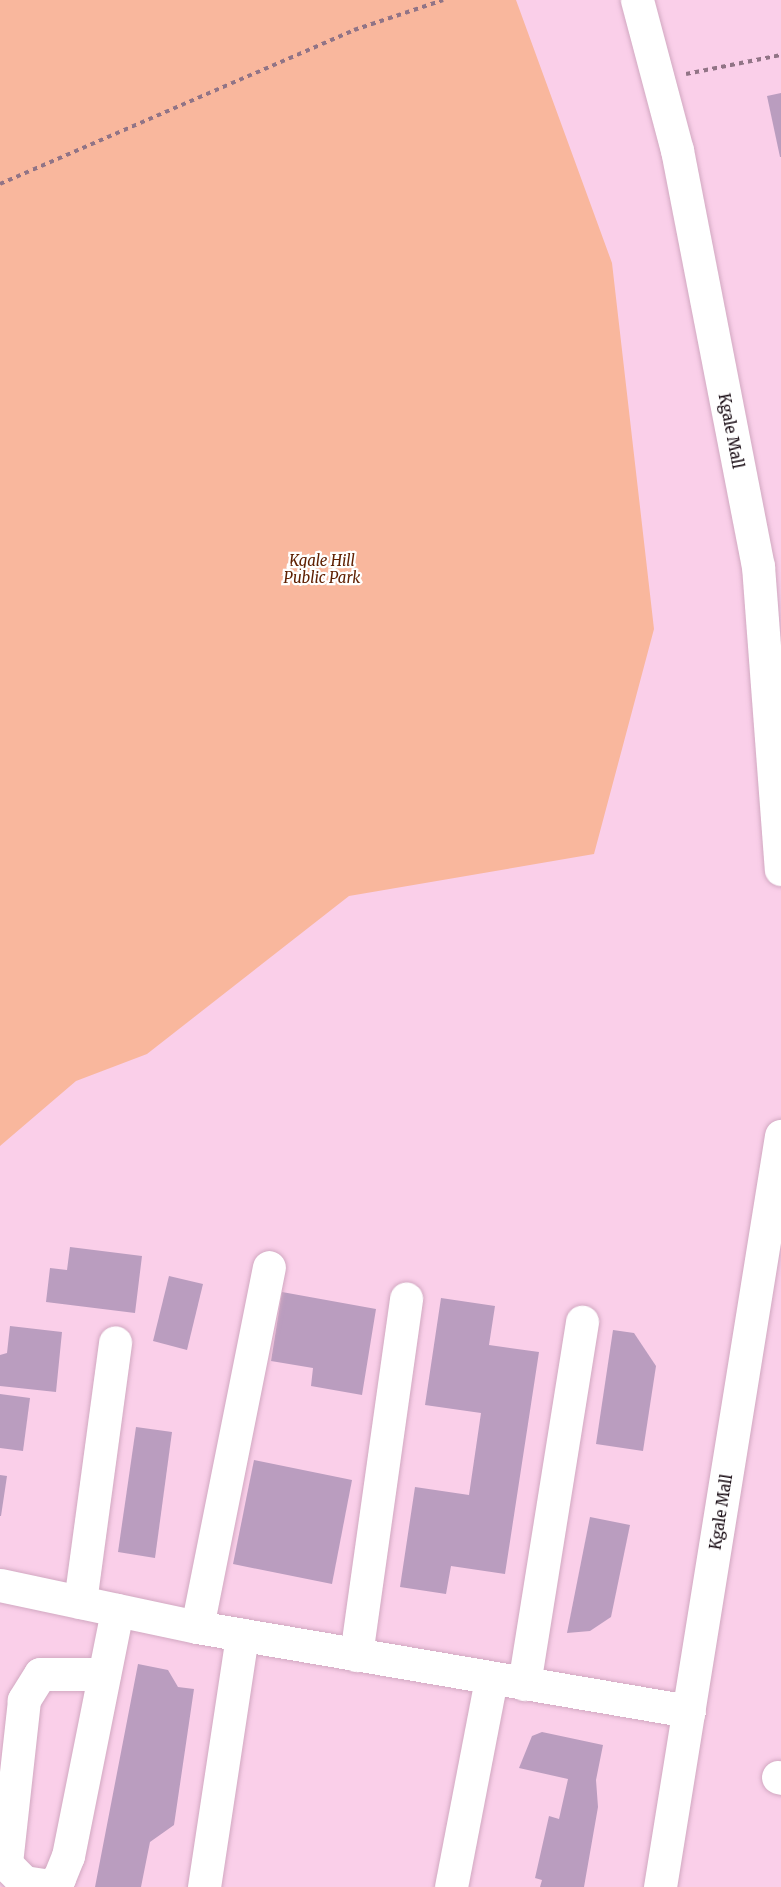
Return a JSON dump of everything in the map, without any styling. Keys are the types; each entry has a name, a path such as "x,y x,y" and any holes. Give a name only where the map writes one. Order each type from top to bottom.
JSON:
{"street":[{"name":"Kgale Mall","path":"637,0 677,150 758,566 781,869"},
{"name":"Kgale Mall","path":"660,1887 689,1711 771,1264 781,1136"},
{"path":"197,1627 269,1267"},
{"path":"356,1655 406,1298"},
{"path":"524,1684 582,1322"},
{"path":"80,1602 115,1342"},
{"path":"0,1585 197,1627 689,1711"},
{"path":"104,1674 40,1674 24,1700 6,1864 24,1882 49,1886 59,1878 68,1856 117,1610"},
{"path":"204,1887 242,1635"},
{"path":"451,1887 491,1679"}],"path":[{"path":"0,184 354,30 443,0"},
{"path":"658,79 781,55"}],"green space":[{"name":"Kgale Hill Public Park","path":"0,0 516,0 612,263 654,629 594,854 349,896 147,1054 76,1081 0,1146"}],"building":[{"path":"781,93 781,157 780,157 767,96"},
{"path":"70,1247 142,1256 135,1313 46,1302 50,1268 67,1270"},
{"path":"169,1276 203,1284 187,1350 153,1341"},
{"path":"282,1292 376,1309 362,1395 311,1386 313,1368 271,1361"},
{"path":"441,1298 495,1306 489,1345 539,1352 505,1574 451,1566 446,1594 400,1587 415,1487 469,1495 481,1413 425,1405"},
{"path":"10,1326 62,1332 56,1392 0,1386 0,1355 7,1353"},
{"path":"613,1330 634,1333 656,1366 643,1451 596,1444"},
{"path":"0,1394 30,1398 23,1451 0,1448"},
{"path":"136,1427 172,1432 155,1558 118,1552"},
{"path":"254,1460 352,1480 332,1584 233,1564"},
{"path":"0,1475 7,1476 1,1516 0,1516"},
{"path":"590,1517 630,1525 611,1617 590,1631 567,1633"},
{"path":"138,1664 168,1670 178,1687 194,1689 174,1825 150,1842 141,1887 95,1887"},
{"path":"542,1732 603,1745 596,1780 598,1807 584,1887 540,1887 542,1880 535,1878 549,1816 559,1819 568,1779 519,1768 532,1736"}]}
